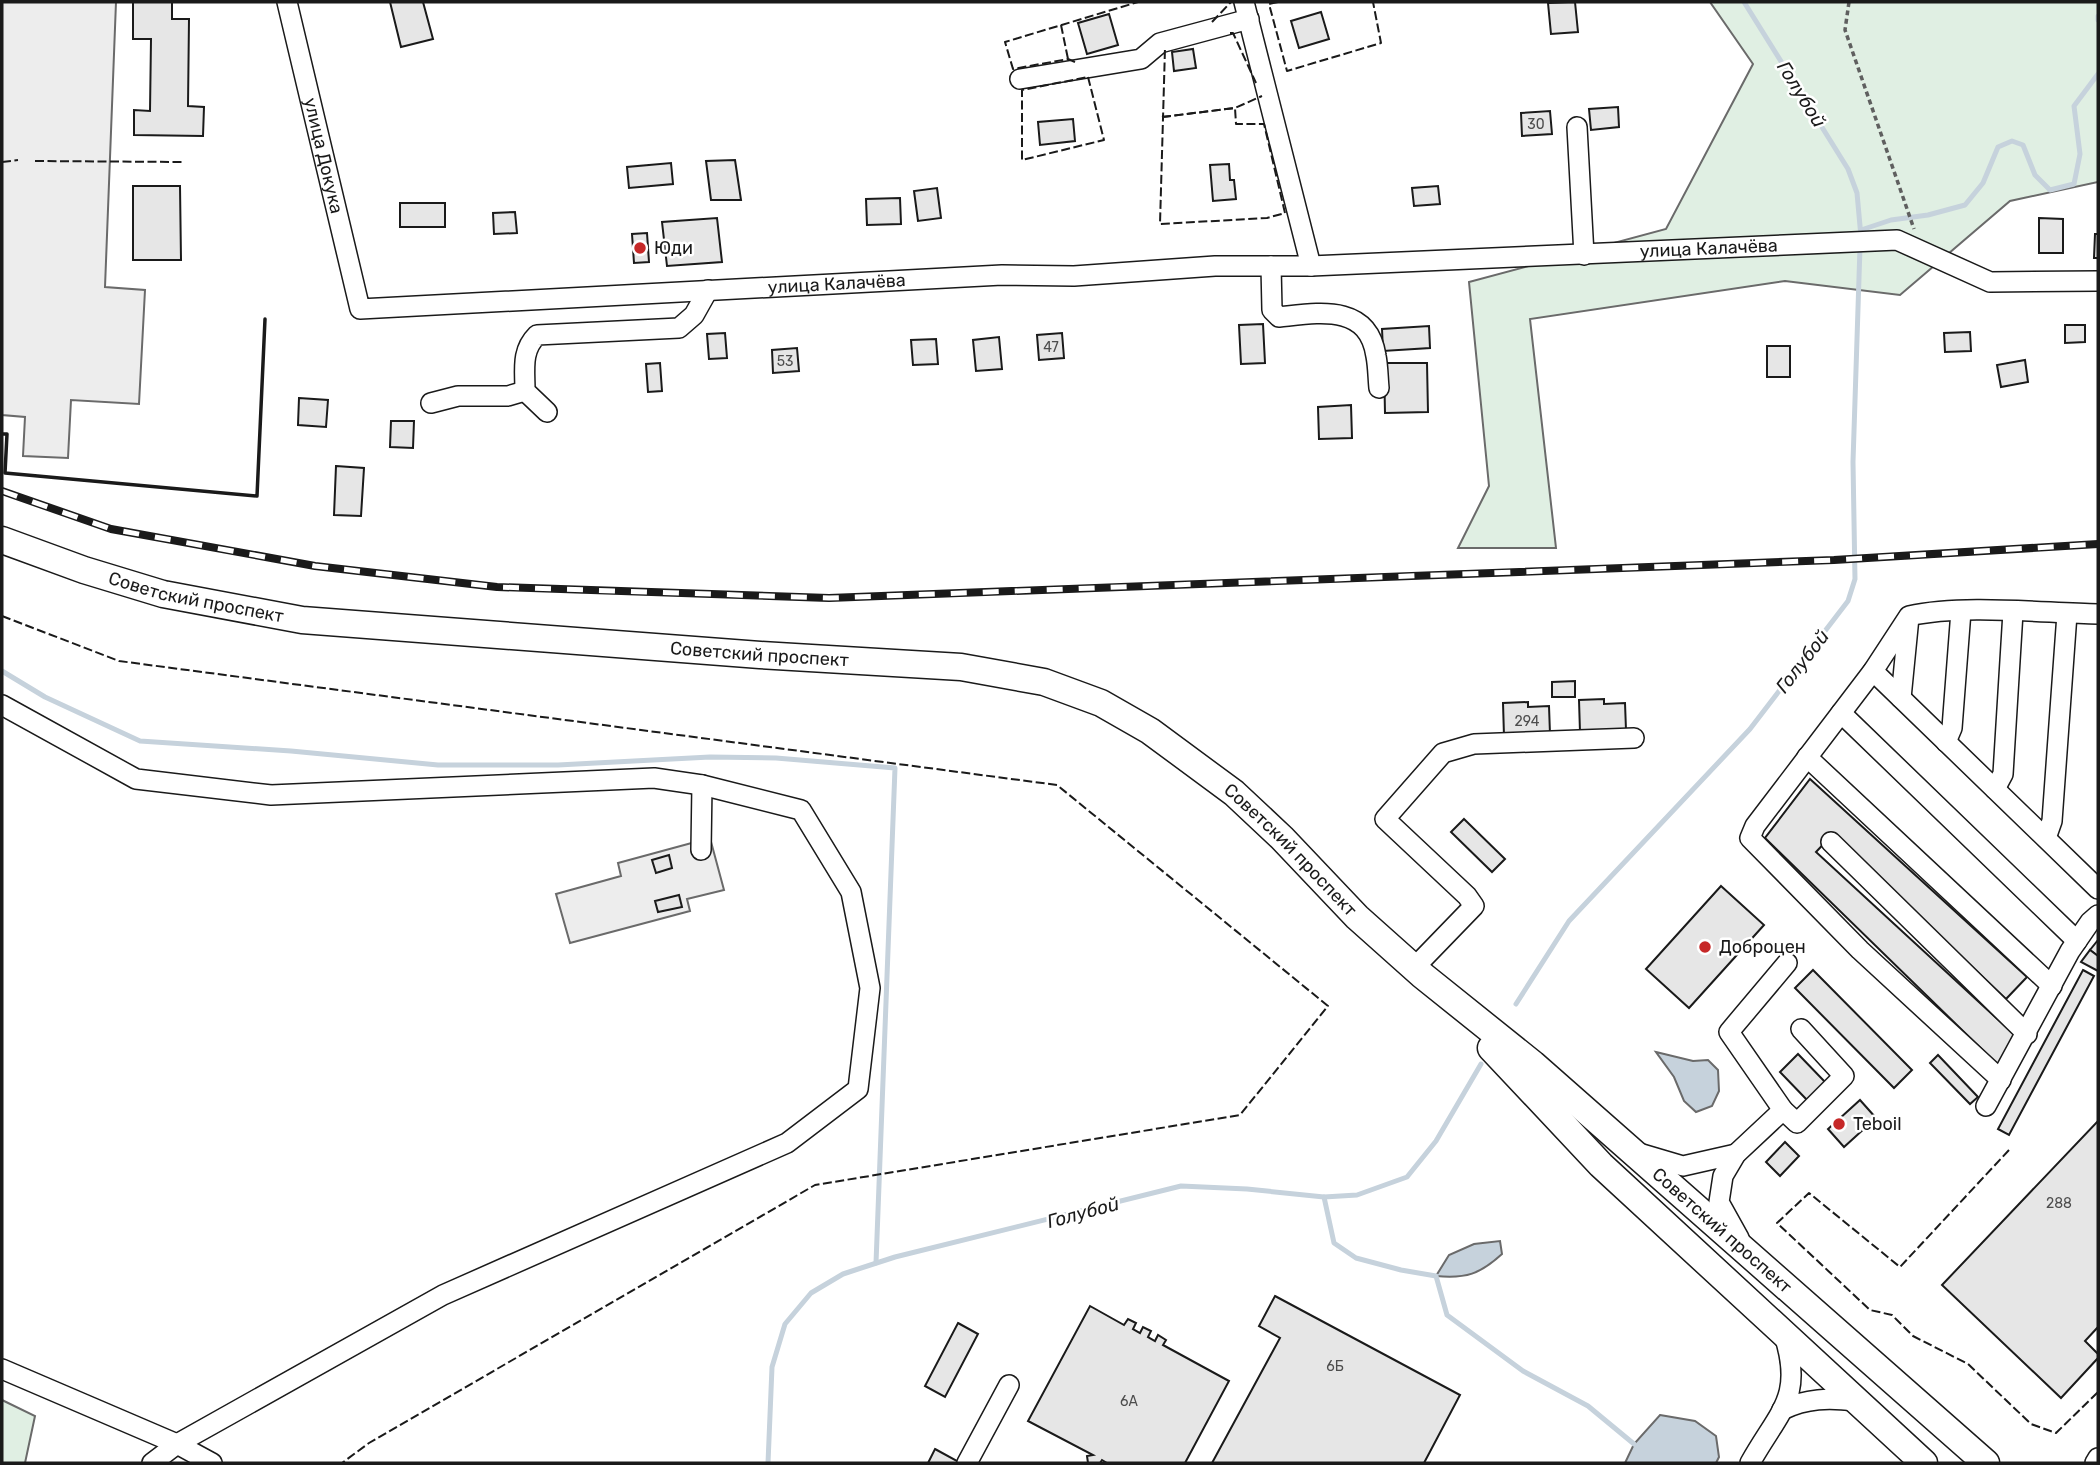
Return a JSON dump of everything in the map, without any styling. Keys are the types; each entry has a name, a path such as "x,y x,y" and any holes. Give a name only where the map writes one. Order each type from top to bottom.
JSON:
{"main road":[{"name":"Советский проспект","path":"2,540 163,594 302,620 760,655 961,667 1044,682 1101,703 1150,731 1234,793 1282,838 1357,917 1418,972 1533,1064 1986,1463"},
{"name":"Советский проспект","path":"1418,972 1601,1165 1924,1463"}],"street":[{"name":"улица Докука","path":"287,2 360,309"},
{"path":"1020,79 1141,59 1160,43 1246,10 1311,266"},
{"path":"1577,127 1584,255"},
{"name":"улица Калачёва","path":"360,309 1002,275 1074,276 1215,266 1311,266 1897,240 1990,282 2098,281"},
{"path":"1271,266 1272,310 1279,317 1313,313 1341,314 1358,321 1370,336 1376,354 1378,388"},
{"path":"547,412 525,391 524,354 537,335 679,328 694,314 708,290"},
{"path":"430,403 458,396 508,396 525,391"},
{"path":"1946,742 1952,728 1961,611"},
{"path":"1909,615 1961,611 2098,614"},
{"path":"1995,789 2003,774 2012,612"},
{"path":"2046,838 2052,821 2067,614"},
{"path":"1909,615 1873,671 1755,826 1750,838 1860,950 2001,1080"},
{"path":"1901,698 1909,615"},
{"path":"1873,671 2095,886"},
{"path":"2,705 136,779 271,795 654,778 702,785 801,810 851,891 870,988 858,1089 788,1143 443,1294 177,1444 152,1463"},
{"path":"1841,713 2077,941"},
{"path":"1418,972 1474,906 1467,896 1385,819 1443,753 1474,744 1634,738"},
{"path":"1807,757 2052,986"},
{"path":"701,850 702,785"},
{"path":"1831,842 2027,1034"},
{"path":"2095,886 2098,863"},
{"path":"1986,1106 2077,941 2098,915"},
{"path":"1787,962 1729,1032 1783,1110 1797,1123 1844,1076 1801,1029"},
{"path":"1749,1254 1719,1202 1723,1176 1736,1154 1783,1110"},
{"path":"1633,1152 1683,1166 1736,1154"},
{"path":"1750,1463 1782,1410 1792,1383 1790,1353 1784,1335"},
{"path":"2,1369 177,1444 212,1463"},
{"path":"967,1463 1009,1385"},
{"path":"1782,1410 1809,1400 1827,1398 1855,1401"}],"path":[{"path":"1849,2 1845,30 1922,253"}],"green space":[{"path":"1710,2 2098,2 2098,182 2010,201 1900,295 1785,281 1530,319 1556,548 1458,548 1489,486 1469,282 1666,229 1753,64"},
{"path":"2,1400 35,1416 25,1463 2,1463"}],"shaded area":[{"path":"2,2 116,2 105,287 145,290 139,404 71,400 68,458 23,456 25,417 2,415"},
{"path":"710,838 724,890 687,899 690,911 570,943 556,894 621,876 618,863"},
{"path":"1656,1052 1693,1061 1708,1060 1718,1070 1719,1091 1712,1106 1696,1112 1684,1101 1674,1077"},
{"path":"1500,1241 1502,1254 1479,1271 1456,1277 1436,1276 1449,1255 1474,1244"},
{"path":"1660,1415 1695,1421 1716,1436 1719,1457 1716,1463 1625,1463 1634,1444"}],"building":[{"path":"133,2 172,2 172,19 189,19 188,106 204,107 203,136 134,135 134,110 150,111 151,39 133,39"},
{"path":"390,2 423,2 433,39 401,47"},
{"path":"1575,2 1578,32 1551,34 1548,3"},
{"path":"1321,12 1329,39 1299,48 1291,21"},
{"path":"1109,14 1118,45 1087,54 1078,23"},
{"path":"1193,49 1196,68 1174,71 1172,52"},
{"path":"1618,107 1619,127 1591,130 1589,109"},
{"path":"1550,111 1552,134 1522,136 1521,113"},
{"path":"1073,119 1075,141 1040,145 1038,122"},
{"path":"735,160 741,200 711,200 706,161"},
{"path":"671,163 673,184 629,188 627,167"},
{"path":"1229,164 1230,180 1234,180 1236,199 1213,201 1210,165"},
{"path":"133,186 180,186 181,260 133,260"},
{"path":"1438,186 1440,204 1414,206 1412,188"},
{"path":"937,188 941,218 918,221 914,191"},
{"path":"900,198 901,224 867,225 866,199"},
{"path":"400,203 445,203 445,227 400,227"},
{"path":"515,212 517,233 494,234 493,213"},
{"path":"717,218 722,262 667,266 662,222"},
{"path":"2039,218 2063,219 2063,253 2039,253"},
{"name":"Юди","path":"647,233 649,262 634,263 632,234"},
{"path":"2095,234 2098,234 2098,258 2094,258"},
{"path":"1263,324 1265,363 1241,364 1239,325"},
{"path":"2065,325 2085,325 2085,342 2065,343"},
{"path":"1429,326 1430,348 1383,351 1382,329"},
{"path":"1970,332 1971,351 1945,352 1944,333"},
{"path":"725,333 727,358 709,359 707,334"},
{"path":"1062,333 1064,358 1039,360 1037,335"},
{"path":"999,337 1002,369 976,371 973,340"},
{"path":"936,339 938,364 913,365 911,340"},
{"path":"1767,346 1790,346 1790,377 1767,377"},
{"path":"797,348 799,371 773,373 772,350"},
{"path":"2025,360 2028,382 2001,387 1997,365"},
{"path":"660,363 662,391 648,392 646,364"},
{"path":"1384,363 1427,363 1428,412 1385,413"},
{"path":"299,398 328,400 326,427 298,425"},
{"path":"1351,405 1352,438 1319,439 1318,407"},
{"path":"391,421 414,421 413,448 390,447"},
{"path":"336,466 364,468 361,516 334,515"},
{"path":"1575,681 1575,697 1552,697 1552,682"},
{"path":"1604,699 1604,704 1625,703 1626,730 1580,732 1579,700"},
{"path":"1528,702 1528,707 1549,706 1550,734 1504,736 1503,703"},
{"path":"1810,779 2027,977 2006,999 1832,835 1816,852 2018,1038 2000,1067 1765,838"},
{"path":"1464,819 1505,859 1492,872 1451,832"},
{"path":"669,855 672,868 656,873 652,860"},
{"name":"Доброцен","path":"1721,886 1764,925 1689,1008 1646,969"},
{"path":"679,895 682,907 658,912 655,901"},
{"path":"2098,940 2098,956 2090,950"},
{"path":"2090,950 2098,956 2098,971 2081,962"},
{"path":"1813,970 1912,1070 1894,1088 1795,988"},
{"path":"2083,970 2094,976 2009,1135 1998,1129"},
{"path":"1798,1054 1826,1083 1808,1101 1780,1072"},
{"path":"1938,1055 1978,1097 1970,1104 1930,1063"},
{"path":"1860,1100 1876,1118 1844,1147 1828,1129"},
{"path":"2098,1121 2098,1327 2085,1341 2098,1354 2098,1358 2061,1398 1942,1285"},
{"path":"1785,1142 1799,1156 1780,1176 1766,1162"},
{"path":"1275,1296 1460,1395 1424,1463 1212,1463 1280,1338 1259,1326"},
{"path":"1090,1306 1124,1325 1128,1319 1136,1323 1133,1329 1140,1333 1143,1327 1151,1331 1148,1337 1155,1341 1158,1335 1166,1340 1163,1345 1229,1381 1185,1463 1107,1463 1102,1460 1100,1463 1088,1463 1087,1456 1093,1455 1028,1421"},
{"path":"958,1323 978,1334 945,1397 925,1386"},
{"path":"935,1449 959,1462 959,1463 928,1463"}],"waterway":[{"name":"Голубой","path":"1744,2 1848,169 1857,193 1861,237"},
{"name":"Голубой","path":"1861,230 1891,220 1928,215 1965,205 1983,183 1998,147 2012,141 2023,145 2035,175 2050,190 2074,184 2080,154 2074,106 2098,74"},
{"name":"Голубой","path":"1516,1004 1569,921 1750,729 1848,601 1855,579 1853,462 1860,247"},
{"path":"2,671 45,697 140,741 291,751 438,765 558,765 710,757 776,758 895,768 876,1263"},
{"name":"Голубой","path":"768,1463 772,1367 785,1324 811,1293 843,1274 895,1257 1181,1186 1324,1197 1357,1195 1407,1177 1436,1141 1481,1064"},
{"path":"1324,1197 1334,1243 1356,1258 1436,1276 1447,1315 1523,1371 1588,1406 1634,1444"}],"railway":[{"path":"2,491 111,529 315,566 497,587 829,598 1834,560 2098,544"}],"fence":[{"path":"1075,62 1068,59 1013,69 1005,42 1138,2"},
{"path":"1212,22 1231,2"},
{"path":"1278,2 1269,4 1287,71 1381,43 1373,2"},
{"path":"1061,25 1068,59"},
{"path":"1230,33 1233,33 1256,83"},
{"path":"1162,117 1235,108 1236,124 1264,124 1285,213 1267,218 1160,224 1165,48"},
{"path":"1088,77 1104,140 1022,160 1022,90 1088,77"},
{"path":"1162,117 1235,108 1262,96"},
{"path":"2,162 18,160"},
{"path":"35,161 185,162"},
{"path":"2,616 119,661 1057,785 1328,1006 1240,1115 815,1185 369,1443 342,1463"},
{"path":"2009,1150 1900,1267 1809,1193 1777,1223 1870,1310 1892,1315 1913,1336 1968,1364 2031,1424 2056,1433 2098,1392"}],"wall":[{"path":"2,434 7,434 5,473 257,496 265,319"}],"place":[{"name":"Юди","path":"640,248"},
{"name":"Доброцен","path":"1705,947"},
{"name":"Teboil","path":"1839,1124"}]}
